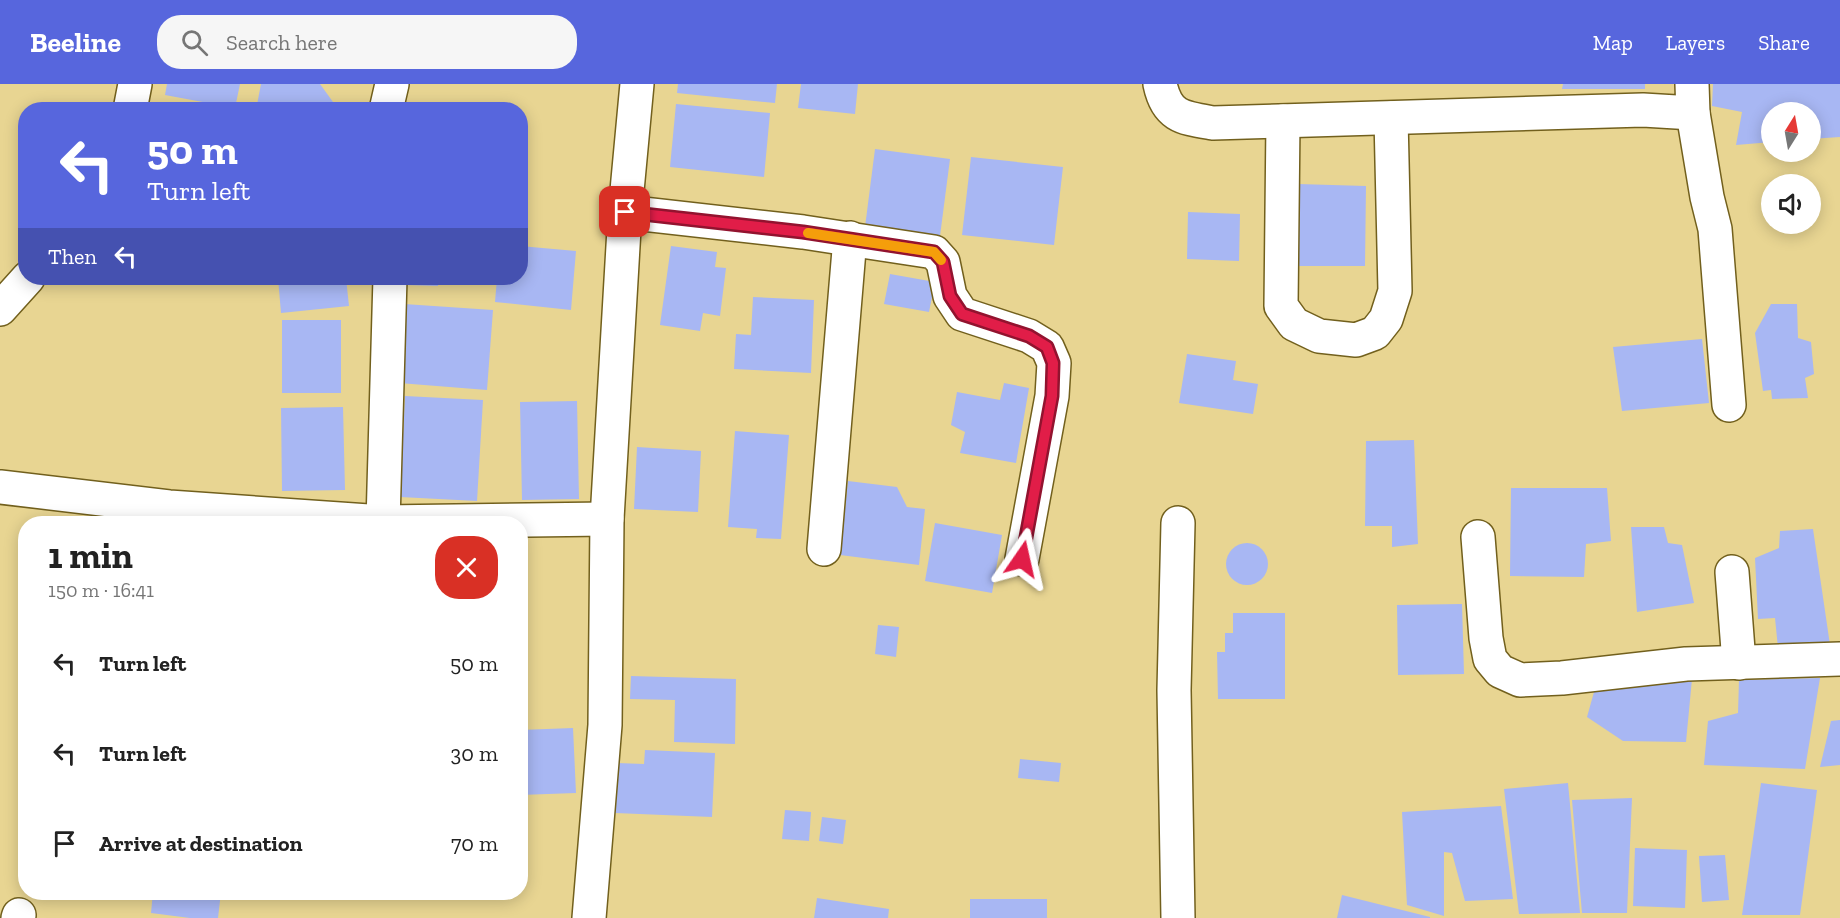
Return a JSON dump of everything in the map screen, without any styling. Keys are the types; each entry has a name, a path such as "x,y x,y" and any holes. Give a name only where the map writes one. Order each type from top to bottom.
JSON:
{"street":[{"path":"132,102 135,84"},
{"path":"388,102 392,84"},
{"path":"589,918 605,725 607,519 625,212 638,84"},
{"path":"1160,84 1163,100 1175,113 1213,123 1643,110 1693,98 1707,197 1715,229 1729,405"},
{"path":"1283,121 1281,306 1294,324 1319,336 1356,340 1375,333 1386,319 1395,291 1391,118"},
{"path":"625,212 850,238 934,252 943,262 950,296 962,314 1029,336 1047,347 1053,363 1052,396 1022,559"},
{"path":"824,549 850,238"},
{"path":"0,309 22,285"},
{"path":"383,516 390,285"},
{"path":"0,487 170,507 298,516"},
{"path":"528,520 607,519"},
{"path":"1178,524 1174,690 1178,918"},
{"path":"1478,537 1486,638 1490,659 1500,671 1520,680 1562,678 1686,664 1840,659"},
{"path":"1732,572 1739,663"}],"building":[{"path":"167,84 240,84 236,102 203,102 165,95"},
{"path":"261,84 320,84 333,102 258,102"},
{"path":"678,84 777,84 775,103 677,93"},
{"path":"801,84 858,84 855,114 798,108"},
{"path":"1563,84 1645,84 1645,89 1562,89"},
{"path":"1713,84 1840,84 1840,137 1821,138 1821,102 1761,102 1761,143 1736,145 1742,112 1712,106"},
{"path":"676,104 770,113 764,177 670,167"},
{"path":"875,149 950,159 940,236 865,227"},
{"path":"971,157 1063,167 1054,245 962,235"},
{"path":"1298,184 1366,186 1365,266 1296,266"},
{"path":"1188,212 1240,214 1239,261 1187,259"},
{"path":"671,246 717,252 715,267 726,268 720,316 703,313 700,331 660,325"},
{"path":"528,247 576,251 571,310 495,302 496,285 528,285"},
{"path":"890,274 935,282 929,312 884,304"},
{"path":"279,285 347,285 349,306 281,313"},
{"path":"753,297 814,300 811,373 734,369 736,334 751,335"},
{"path":"404,304 493,310 487,390 399,383"},
{"path":"1771,304 1797,304 1798,338 1811,342 1814,374 1805,378 1808,398 1772,399 1771,390 1763,391 1755,333"},
{"path":"282,320 341,320 341,393 282,393"},
{"path":"1702,339 1709,403 1622,411 1613,347"},
{"path":"1187,354 1236,361 1233,380 1258,384 1253,414 1179,403"},
{"path":"1004,383 1029,388 1016,463 960,453 965,432 951,425 957,392 1000,400"},
{"path":"405,396 483,400 477,501 400,497"},
{"path":"577,401 579,499 522,500 520,402"},
{"path":"343,407 345,490 282,491 281,408"},
{"path":"735,431 789,435 781,539 756,538 757,529 728,527"},
{"path":"1414,440 1418,544 1392,547 1392,526 1365,526 1366,441"},
{"path":"637,447 701,451 698,512 634,509"},
{"path":"848,481 897,487 907,507 925,509 919,565 840,555"},
{"path":"1511,488 1607,488 1611,541 1586,544 1584,577 1510,576"},
{"path":"935,523 1002,535 992,593 925,581"},
{"path":"1631,527 1664,527 1668,543 1682,545 1694,603 1637,612"},
{"path":"1813,529 1830,645 1778,648 1775,618 1758,619 1755,558 1779,548 1780,531"},
{"path":"1247,543 1255,544 1262,549 1267,556 1267,572 1262,579 1255,584 1247,585 1239,584 1232,579 1227,572 1226,564 1227,556 1232,549 1239,544"},
{"path":"1462,604 1464,674 1398,675 1397,605"},
{"path":"1233,613 1285,613 1285,699 1218,699 1217,652 1225,652 1225,633 1233,633"},
{"path":"878,625 899,627 896,657 875,654"},
{"path":"631,676 736,679 735,744 674,742 675,700 630,699"},
{"path":"1627,677 1692,679 1686,742 1623,741 1587,717 1594,692"},
{"path":"1820,678 1805,769 1704,765 1708,721 1738,713 1739,680"},
{"path":"1840,720 1840,765 1820,767 1831,721"},
{"path":"573,728 576,793 528,795 528,730"},
{"path":"645,750 715,753 712,817 615,813 617,763 644,764"},
{"path":"1020,759 1061,763 1059,782 1018,778"},
{"path":"1568,783 1580,913 1519,914 1504,789"},
{"path":"1761,783 1817,790 1800,915 1742,915"},
{"path":"1632,798 1627,913 1582,913 1572,800"},
{"path":"1501,806 1513,899 1465,901 1452,853 1444,852 1444,916 1407,905 1402,812"},
{"path":"785,810 811,812 809,841 782,839"},
{"path":"822,817 846,820 843,844 819,841"},
{"path":"1635,848 1687,850 1685,908 1633,906"},
{"path":"1725,855 1729,900 1702,902 1699,856"},
{"path":"1342,895 1430,917 1430,918 1337,918"},
{"path":"817,898 889,909 888,918 814,918"},
{"path":"970,899 1047,899 1047,918 970,918"},
{"path":"152,900 220,900 218,918 190,918 151,913"}],"slow traffic":[{"path":"808,233 934,252 941,260"}],"route":[{"path":"625,212 803,232 934,252 943,262 950,296 962,314 1029,336 1047,347 1053,363 1052,396 1022,559"}]}
